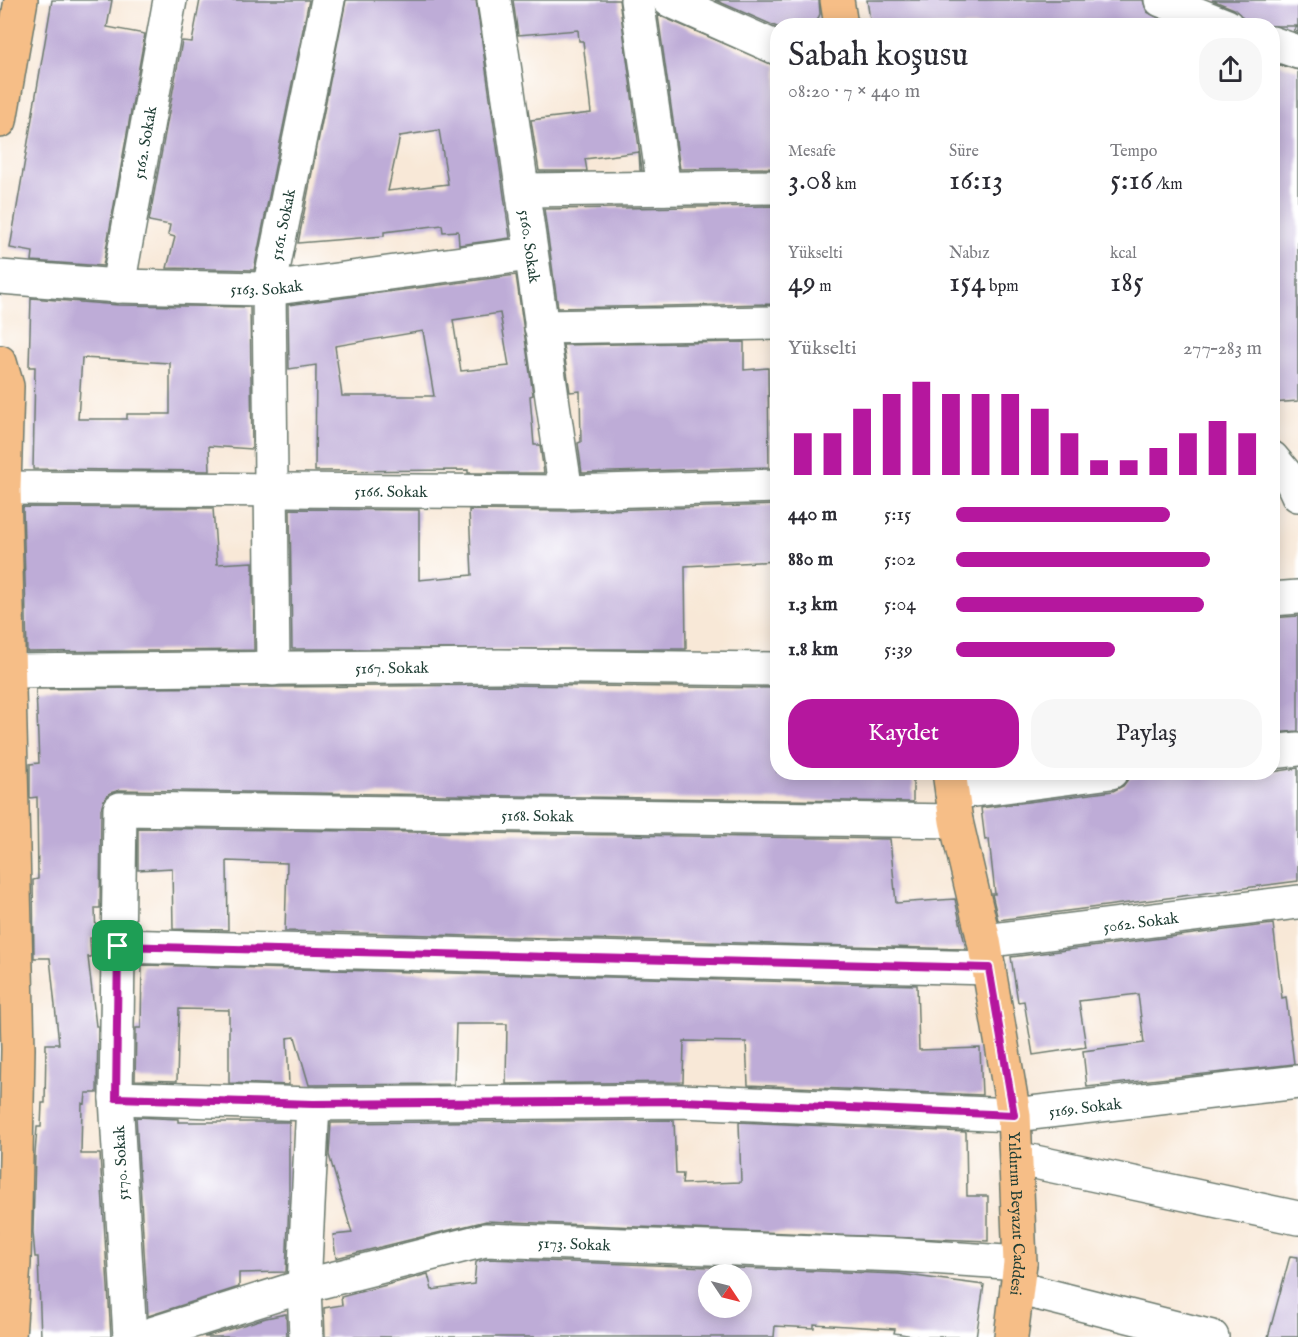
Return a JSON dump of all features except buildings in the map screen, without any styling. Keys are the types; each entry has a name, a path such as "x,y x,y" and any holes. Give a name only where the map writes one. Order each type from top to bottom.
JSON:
{"main road":[{"path":"837,0 840,18"},
{"path":"0,121 12,11"},
{"path":"2,378 4,488 2,546 8,671 4,707 9,1049 7,1262 9,1337"},
{"name":"Yıldırım Beyazıt Caddesi","path":"953,796 986,954 1014,1115 1018,1275 1011,1337"}],"street":[{"name":"5162. Sokak","path":"118,286 170,0"},
{"name":"5161. Sokak","path":"273,669 269,289 328,0"},
{"name":"5160. Sokak","path":"494,0 524,190 530,254 566,492"},
{"path":"637,0 664,188"},
{"path":"669,0 770,45"},
{"path":"1161,0 1207,18"},
{"path":"1280,46 1298,52"},
{"path":"524,190 770,187"},
{"name":"5163. Sokak","path":"0,277 118,286 269,289 530,254"},
{"path":"541,327 770,323"},
{"name":"5166. Sokak","path":"4,488 566,492 770,486"},
{"path":"1280,598 1298,597"},
{"name":"5167. Sokak","path":"8,671 500,666 770,669"},
{"path":"1280,751 1298,749"},
{"name":"5168. Sokak","path":"120,808 953,796 1059,780"},
{"name":"5170. Sokak","path":"120,808 116,1098 130,1337"},
{"name":"5062. Sokak","path":"118,946 986,954 1298,902"},
{"name":"5169. Sokak","path":"116,1098 313,1104 681,1101 1014,1115 1298,1082"},
{"path":"306,1337 304,1286 313,1104"},
{"path":"1016,1158 1298,1218"},
{"name":"5173. Sokak","path":"142,1337 304,1286 485,1240 900,1255 1018,1275 1212,1337"}],"route":[{"path":"118,946 989,968 1014,1115 681,1101 313,1104 116,1098 118,946"}]}
